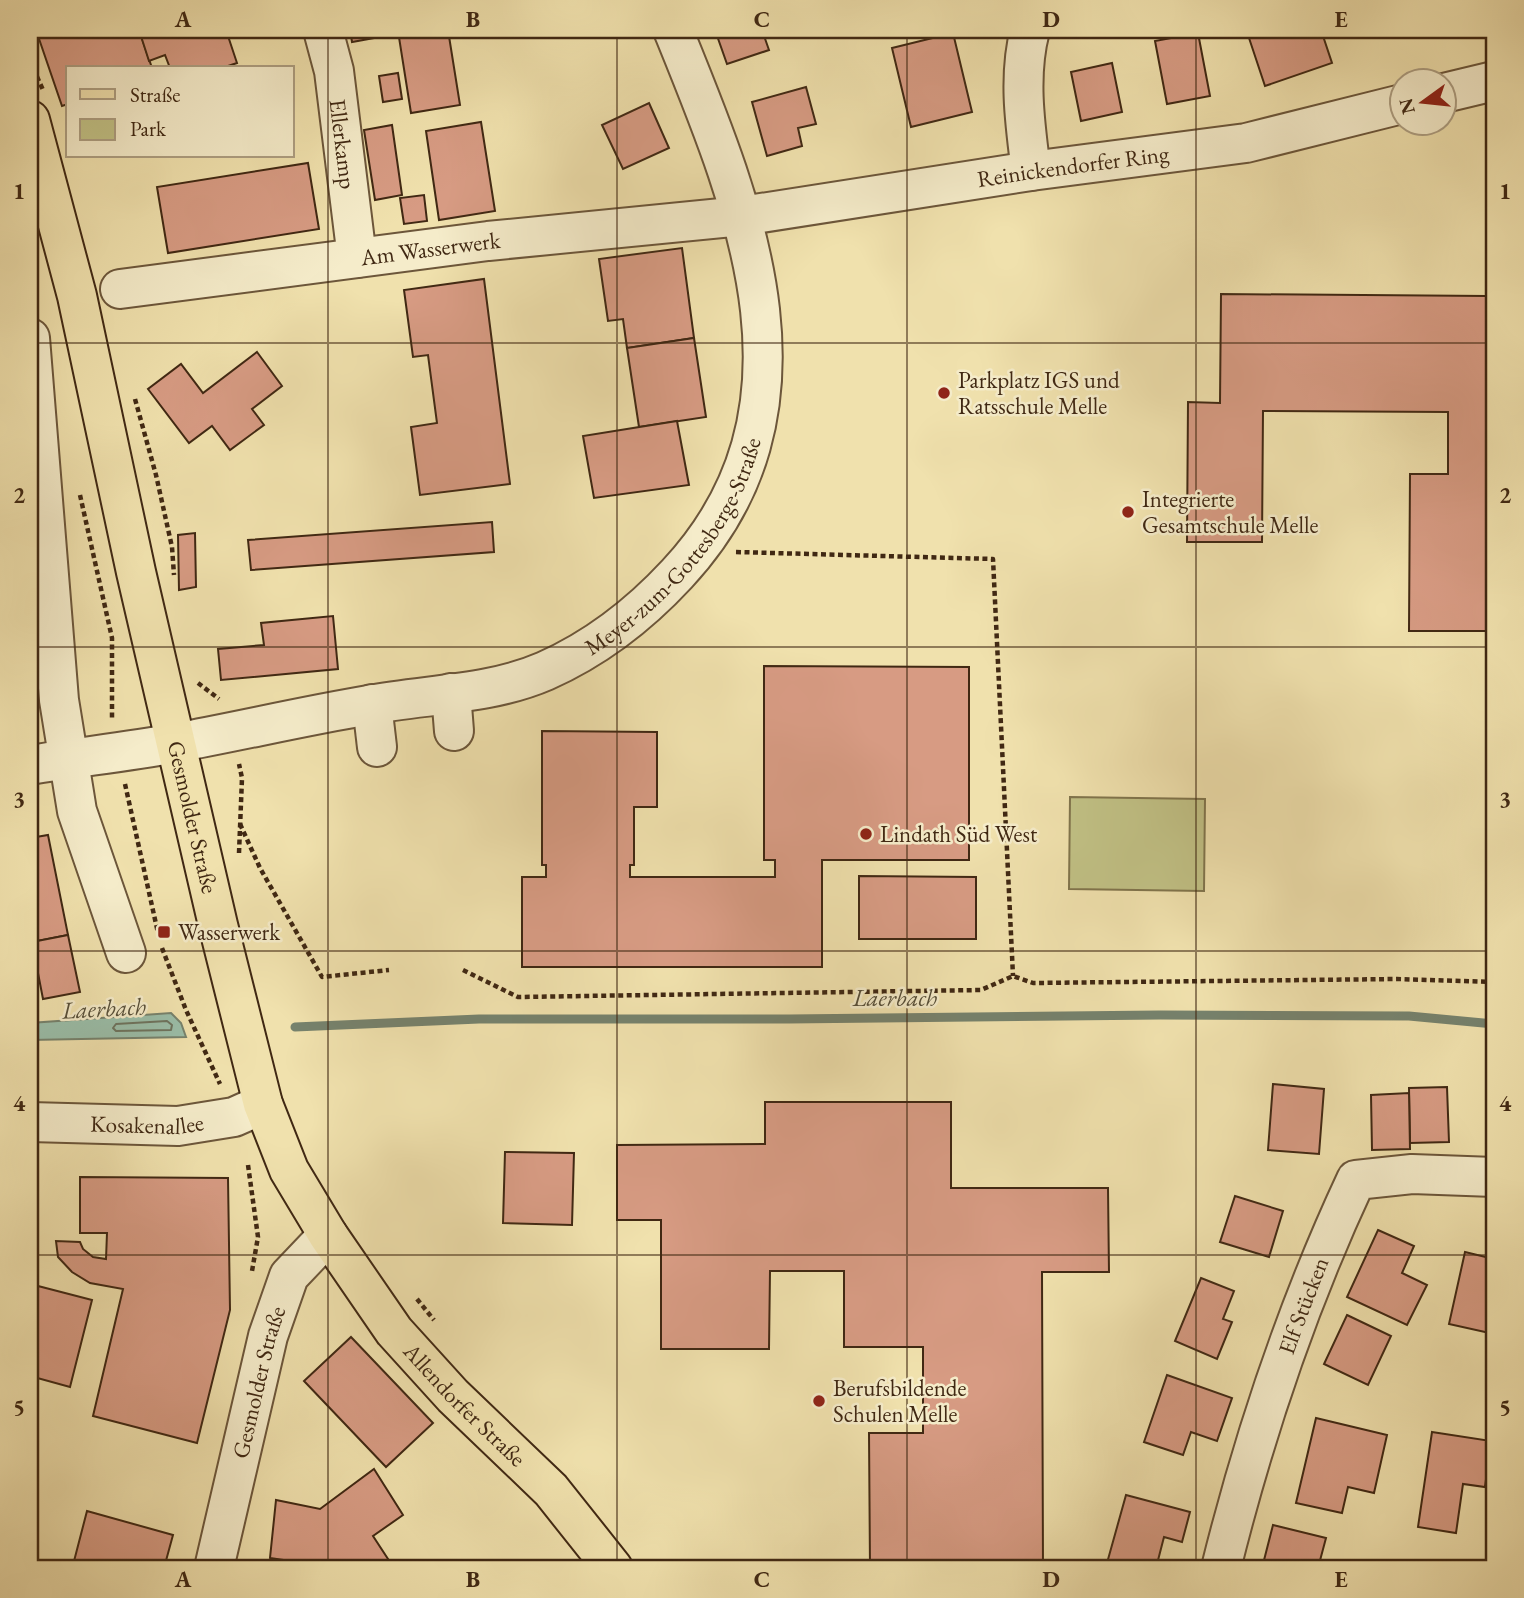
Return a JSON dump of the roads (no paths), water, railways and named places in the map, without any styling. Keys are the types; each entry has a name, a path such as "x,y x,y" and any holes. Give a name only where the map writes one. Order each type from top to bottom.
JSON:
{"main road":[{"name":"Gesmolder Straße","path":"30,120 77,296 175,743 248,1111 289,1170 328,1235"},
{"name":"Allendorfer Straße","path":"328,1235 394,1331 453,1396 551,1490 612,1568"}],"street":[{"name":"Ellerkamp","path":"323,30 334,71 357,258"},
{"name":"Meyer-zum-Gottesberge-Straße","path":"30,765 175,743 372,704 497,686 542,672 599,643 648,605 698,551 729,506 749,458 762,407 758,298 742,216 722,150 673,30"},
{"path":"1030,30 1024,55 1025,121 1031,171"},
{"path":"1458,90 1494,81"},
{"name":"Reinickendorfer Ring","path":"742,216 1031,171 1246,143 1388,108"},
{"name":"Am Wasserwerk","path":"120,289 488,241 742,216"},
{"path":"30,338 59,700 68,758 77,811 126,953"},
{"path":"452,693 454,731"},
{"path":"372,704 377,747"},
{"name":"Kosakenallee","path":"30,1122 178,1126 248,1111"},
{"name":"Elf Stücken","path":"1221,1568 1244,1472 1316,1265 1356,1180 1412,1174 1494,1177"},
{"name":"Gesmolder Straße","path":"214,1568 268,1336 289,1276 328,1235"}],"water":[{"path":"171,1013 181,1023 186,1037 30,1040 30,1023"}],"waterway":[{"name":"Laerbach","path":"295,1027 479,1019 1160,1015 1409,1016 1494,1024"}],"place":[{"name":"Parkplatz IGS und Ratsschule Melle","path":"944,393"},
{"name":"Integrierte Gesamtschule Melle","path":"1128,512"},
{"name":"Lindath Süd West","path":"866,834"},
{"name":"Wasserwerk","path":"164,932"},
{"name":"Berufsbildende Schulen Melle","path":"819,1401"}]}
